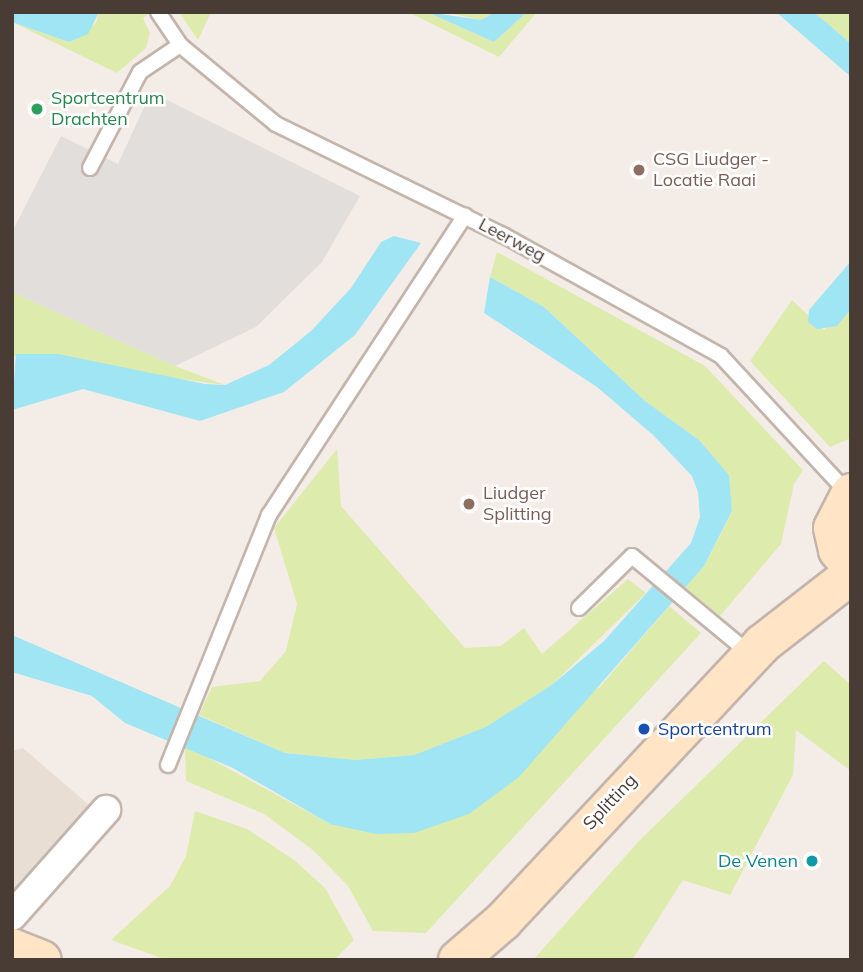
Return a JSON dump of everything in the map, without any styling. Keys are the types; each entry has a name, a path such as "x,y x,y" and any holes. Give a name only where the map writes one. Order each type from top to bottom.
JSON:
{"main road":[{"path":"846,564 834,520 850,493"},
{"name":"Splitting","path":"458,960 503,921 757,650 789,603 846,564"},
{"path":"12,948 42,960"}],"street":[{"path":"12,916 106,810"}],"lane":[{"name":"Leerweg","path":"158,12 180,45 276,124 465,216 721,356 850,493"},
{"path":"90,168 140,72 180,45"},
{"path":"168,765 269,515 465,216"},
{"path":"579,608 632,556 684,601 757,650"}],"shaded area":[{"path":"151,92 360,196 322,262 256,327 175,366 12,292 12,232 61,136 118,164"},
{"path":"23,748 97,812 12,901 12,751"}],"green space":[{"path":"99,12 149,14 143,18 150,33 146,48 117,73 12,22 69,42 96,23"},
{"path":"179,12 211,12 198,40"},
{"path":"408,12 427,12 494,42 527,12 537,12 499,57"},
{"path":"445,12 495,12 481,20"},
{"path":"813,12 851,12 851,44 826,22"},
{"path":"497,252 705,366 803,470 794,484 781,544 720,616 685,587 704,566 732,512 729,475 699,440 645,401 544,307 490,277"},
{"path":"12,292 175,366 225,385 12,356"},
{"path":"792,300 824,330 851,309 851,438 830,447 750,361"},
{"path":"337,449 341,506 465,648 501,646 524,628 542,654 628,579 646,593 553,684 487,727 414,755 356,760 285,753 199,715 212,687 260,681 286,651 297,604 274,528"},
{"path":"669,606 701,633 426,933 373,931 348,886 313,850 264,814 186,781 185,745 330,824 600,687"},
{"path":"824,661 851,685 851,771 796,730 793,775 730,895 683,880 632,960 533,960 638,842"},
{"path":"195,811 247,829 294,860 325,888 354,940 334,960 167,960 111,940 170,886 186,856"}],"water":[{"path":"12,12 99,12 88,34 69,42 12,22"},
{"path":"427,12 481,20 495,12 527,12 494,42"},
{"path":"776,12 813,12 826,22 851,44 851,77"},
{"path":"394,236 421,243 355,335 284,392 200,421 83,389 12,410 16,354 58,354 205,384 225,385 269,365 311,331 351,288 381,242"},
{"path":"851,261 851,309 837,326 817,329 808,322 809,310"},
{"path":"490,277 544,307 645,401 699,440 729,475 732,511 704,566 519,777 469,814 414,833 376,834 330,824 233,768 125,723 92,696 12,672 12,635 285,753 356,760 414,755 486,727 553,684 604,641 691,543 700,517 698,492 692,476 653,435 597,387 484,313"}],"place":[{"name":"Sportcentrum Drachten","path":"37,109"},
{"name":"CSG Liudger - Locatie Raai","path":"639,170"},
{"name":"Liudger Splitting","path":"469,504"},
{"name":"Sportcentrum","path":"644,729"},
{"name":"De Venen","path":"812,861"}]}
